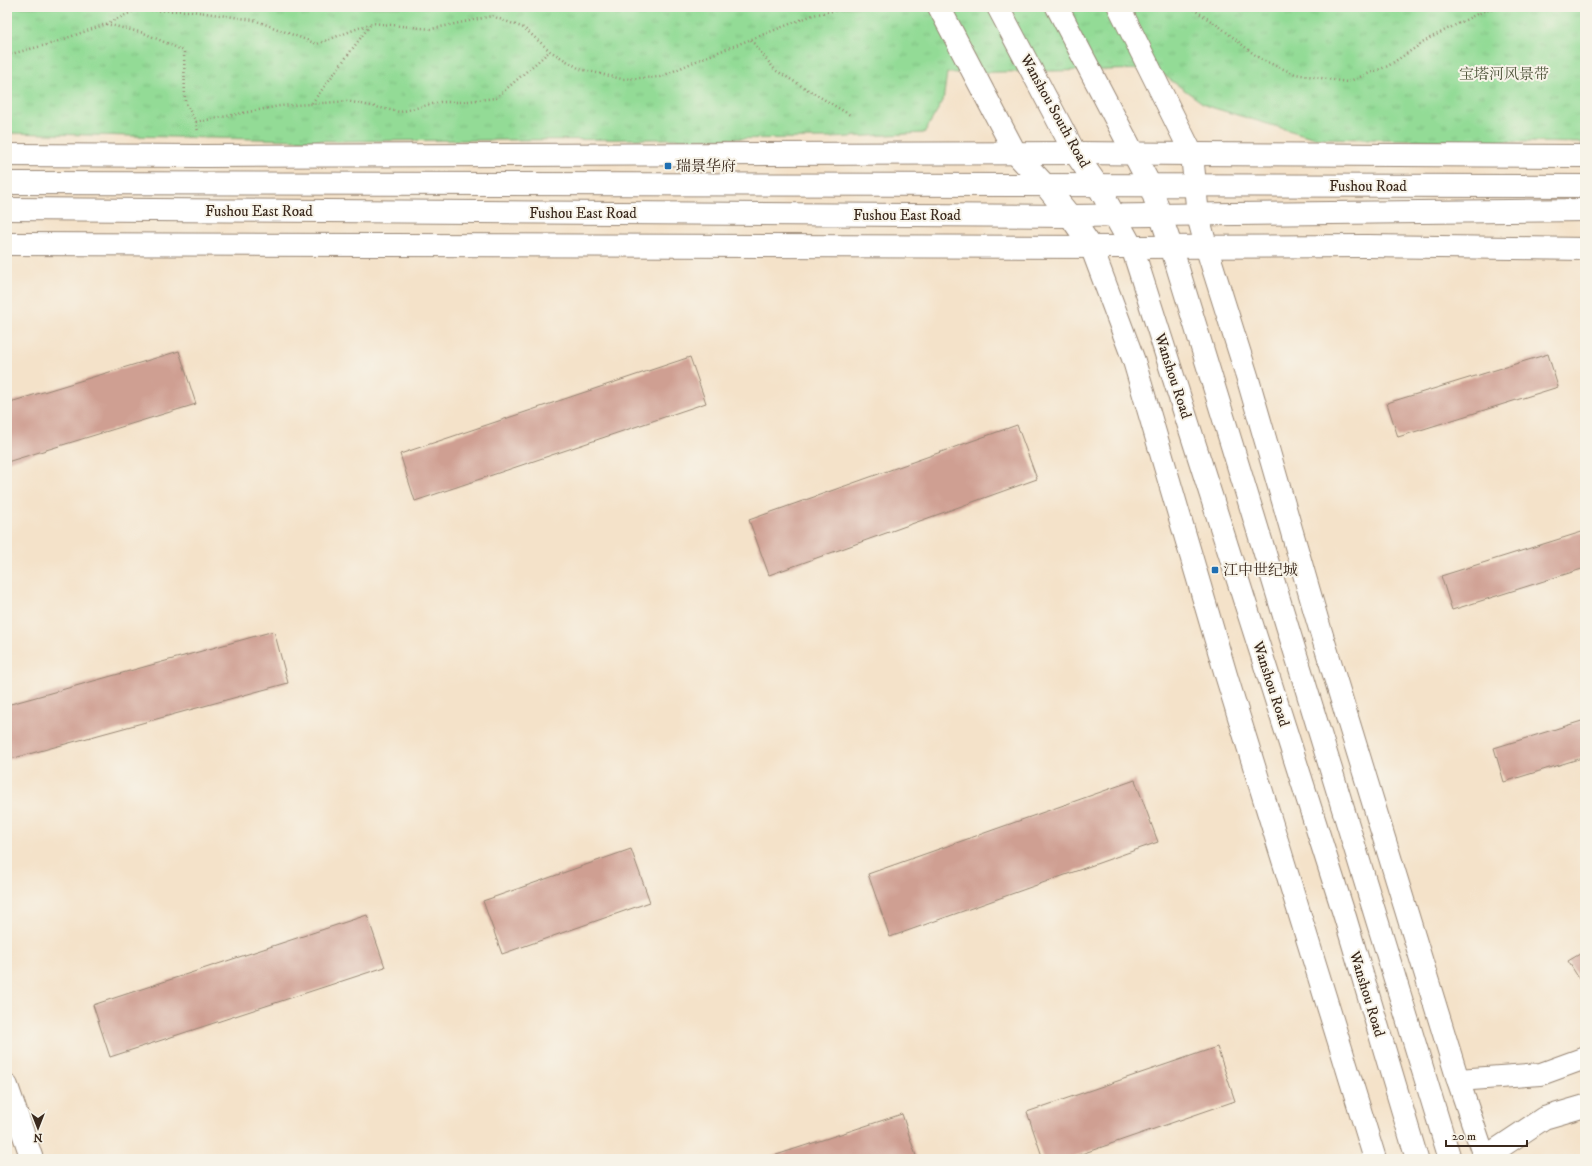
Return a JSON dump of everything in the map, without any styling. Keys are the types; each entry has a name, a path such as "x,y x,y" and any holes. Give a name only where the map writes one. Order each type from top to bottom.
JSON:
{"street":[{"path":"1058,9 1150,185 1159,214"},
{"path":"940,10 1016,154 1045,185 1070,216 1091,246 1134,361 1226,675 1375,1159"},
{"name":"Wanshou South Road","path":"999,10 1075,153 1098,186 1113,215"},
{"path":"1120,10 1192,154 1198,216 1206,246 1246,376 1315,612 1458,1080 1485,1159 1544,1118 1585,1106"},
{"path":"7,155 203,156 1075,153 1585,156"},
{"name":"Fushou East Road","path":"7,183 1150,185"},
{"name":"Fushou Road","path":"1150,185 1585,186"},
{"name":"Fushou East Road","path":"7,209 1070,216 1159,214"},
{"name":"Fushou Road","path":"1159,214 1198,216 1585,210"},
{"name":"Wanshou Road","path":"1159,214 1171,246 1450,1159"},
{"name":"Wanshou Road","path":"1113,215 1132,247 1342,910 1417,1159"},
{"path":"7,244 1132,247 1367,246 1585,249"},
{"path":"1458,1080 1541,1074 1585,1058"},
{"path":"7,1086 32,1159"}],"path":[{"path":"7,55 50,44 106,24 136,10 192,11 254,20 317,44 372,23 431,29 492,16 524,28 550,51 580,69 622,79 630,79 660,77 703,58 813,15 851,7"},
{"path":"1190,7 1220,27 1260,59 1295,74 1347,82 1388,66 1430,38 1477,14 1497,7"},
{"path":"311,104 372,23"},
{"path":"106,24 144,33 184,51 185,102 196,122 203,156"},
{"path":"751,40 775,70 850,115"},
{"path":"196,122 280,106 347,101 400,112 440,102 459,102 496,98 550,51"}],"green space":[{"name":"宝塔河风景带","path":"7,7 1585,7 1585,143 1315,138 1207,106 1155,69 947,73 943,101 924,133 830,138 338,141 7,133"}],"building":[{"path":"179,351 196,404 7,462 7,403"},
{"path":"1548,354 1558,387 1398,437 1387,403"},
{"path":"690,357 706,403 415,501 400,454"},
{"path":"1017,425 1037,479 769,575 749,520"},
{"path":"1585,531 1585,568 1452,610 1441,576"},
{"path":"274,631 288,683 7,760 7,705"},
{"path":"1585,720 1585,757 1504,782 1494,748"},
{"path":"1135,780 1158,842 890,937 868,874"},
{"path":"631,849 650,902 502,954 483,901"},
{"path":"367,915 385,967 110,1057 93,1005"},
{"path":"1585,951 1585,988 1568,961"},
{"path":"1217,1047 1235,1101 1067,1159 1043,1159 1027,1112"},
{"path":"902,1114 917,1159 764,1159"}],"place":[{"name":"瑞景华府","path":"668,166"},
{"name":"江中世纪城","path":"1215,570"}]}
